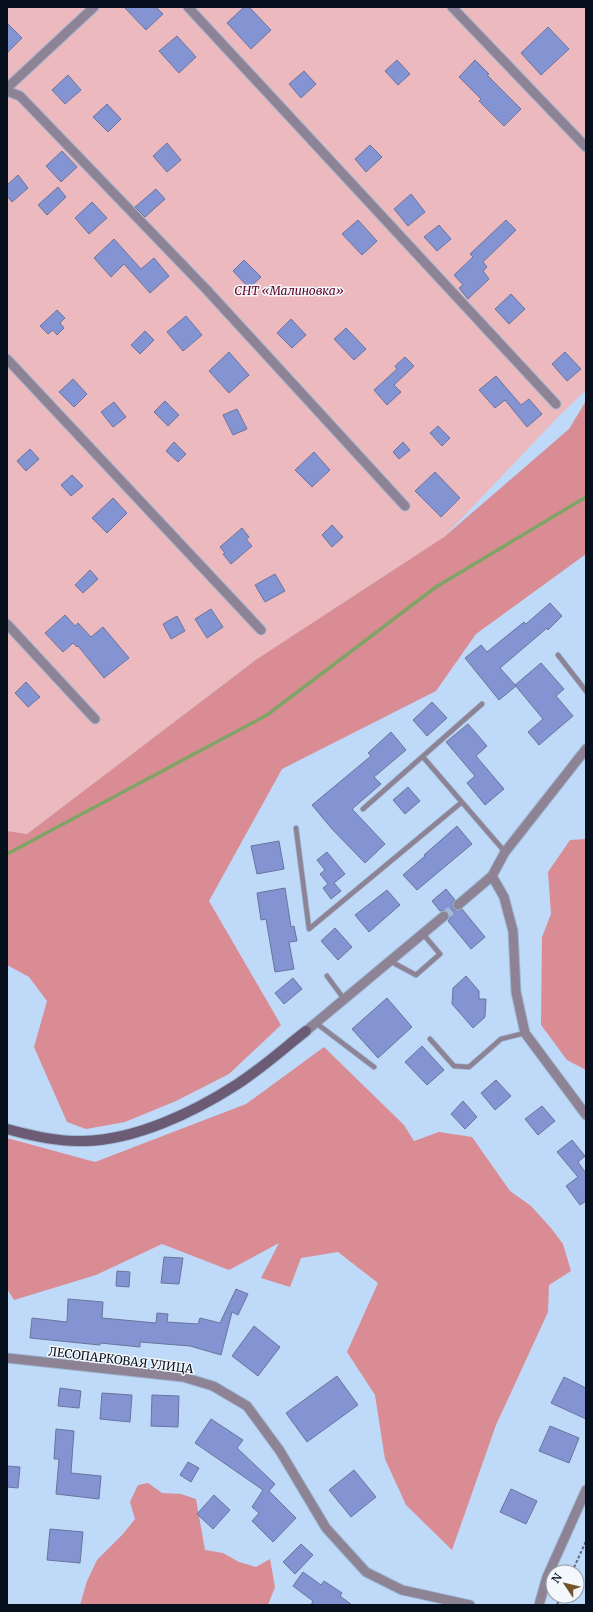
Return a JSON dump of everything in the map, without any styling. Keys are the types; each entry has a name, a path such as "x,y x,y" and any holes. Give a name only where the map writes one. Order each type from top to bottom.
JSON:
{"street":[{"path":"94,7 7,89 20,96 205,288 405,506"},
{"path":"188,7 556,404"},
{"path":"452,7 586,147"},
{"path":"7,359 261,630"},
{"path":"7,624 95,719"},
{"path":"458,905 492,876 505,852 586,748"},
{"path":"492,876 504,897 513,930 516,992 525,1033 586,1115"},
{"path":"7,1128 32,1136 68,1141 103,1140 136,1132 190,1110 236,1085 272,1059 444,916"},
{"name":"ЛЕСОПАРКОВАЯ УЛИЦА","path":"7,1358 183,1377 213,1386 246,1406 280,1451 326,1528 366,1572 402,1590 470,1605"},
{"path":"538,1605 547,1577 586,1490"}],"lane":[{"path":"558,655 586,691"},
{"path":"363,809 482,704"},
{"path":"423,757 505,852"},
{"path":"296,828 309,929 462,802"},
{"path":"390,961 416,975 440,954 423,934"},
{"path":"327,976 344,1000"},
{"path":"316,1023 374,1067"},
{"path":"430,1039 454,1066 469,1067 501,1039 525,1033"}],"path":[{"path":"576,1564 586,1541"}],"green space":[{"name":"СНТ «Малиновка»","path":"7,7 586,7 586,390 558,417 444,537 257,659 27,834 7,831"}],"shaded area":[{"path":"586,401 586,554 476,634 436,691 282,769 209,901 281,1025 229,1074 176,1101 125,1122 86,1129 67,1122 34,1047 47,1001 29,977 7,965 7,831 27,834 257,659 444,537 569,429"},
{"path":"586,839 586,1070 567,1060 541,1025 542,937 551,914 548,872 570,840"},
{"path":"324,1047 404,1125 414,1141 439,1132 472,1137 510,1191 531,1206 563,1244 571,1271 549,1285 548,1312 496,1425 452,1550 406,1505 385,1459 375,1395 347,1352 378,1283 338,1252 301,1258 290,1287 261,1278 279,1243 229,1270 162,1244 96,1275 14,1300 7,1289 7,1138 95,1162 246,1104"},
{"path":"148,1483 162,1493 181,1494 196,1499 205,1550 223,1553 239,1562 256,1567 270,1559 275,1587 268,1605 80,1605 87,1581 97,1560 123,1534 135,1519 130,1502 138,1485"}],"building":[{"path":"124,7 156,7 163,14 146,30"},
{"path":"244,7 249,7 271,30 251,49 227,23"},
{"path":"7,23 22,38 7,53"},
{"path":"548,27 569,49 541,75 521,53"},
{"path":"177,36 196,57 179,73 159,51"},
{"path":"397,60 410,74 398,85 385,71"},
{"path":"475,60 489,74 487,75 521,109 504,126 479,101 481,99 459,77"},
{"path":"304,71 316,84 301,98 289,84"},
{"path":"68,75 81,90 65,104 52,90"},
{"path":"107,104 121,119 108,132 93,117"},
{"path":"167,143 181,160 167,172 153,156"},
{"path":"370,145 382,157 366,172 355,159"},
{"path":"62,151 77,167 61,182 46,166"},
{"path":"18,175 28,188 12,202 7,196 7,185"},
{"path":"58,187 66,197 47,215 38,205"},
{"path":"156,189 165,199 145,217 135,207"},
{"path":"411,194 425,212 408,226 394,209"},
{"path":"92,202 107,218 89,234 75,218"},
{"path":"358,220 377,241 362,255 342,234"},
{"path":"506,220 516,230 483,262 487,267 483,271 489,279 468,299 459,288 463,285 454,275 473,257 470,254"},
{"path":"439,225 451,239 437,251 424,237"},
{"path":"114,239 141,269 154,258 169,276 150,293 124,264 111,277 94,258"},
{"path":"244,260 261,277 249,288 233,271"},
{"path":"511,294 525,309 509,324 495,309"},
{"path":"57,310 65,318 60,323 64,328 57,335 53,330 48,334 40,326"},
{"path":"186,316 202,335 183,351 167,332"},
{"path":"291,319 306,335 292,348 277,333"},
{"path":"346,328 366,349 354,360 334,339"},
{"path":"145,331 154,340 140,354 131,345"},
{"path":"229,352 249,375 229,393 209,371"},
{"path":"565,352 581,369 567,381 552,364"},
{"path":"405,357 414,366 394,385 401,392 387,405 374,390 397,369 395,366"},
{"path":"496,376 521,405 529,399 542,414 527,427 505,400 495,408 479,390"},
{"path":"73,379 87,394 74,407 59,392"},
{"path":"165,401 179,415 168,426 154,412"},
{"path":"114,402 126,417 113,427 101,412"},
{"path":"237,409 247,429 233,435 223,415"},
{"path":"438,426 450,438 442,446 430,433"},
{"path":"174,442 186,454 178,462 166,451"},
{"path":"403,442 410,450 399,459 393,452"},
{"path":"30,449 39,459 26,471 17,461"},
{"path":"314,452 330,470 312,487 295,470"},
{"path":"435,472 460,498 441,517 415,491"},
{"path":"72,475 83,486 71,496 61,485"},
{"path":"113,498 127,513 107,533 92,518"},
{"path":"332,525 343,537 332,547 322,535"},
{"path":"242,528 249,537 246,539 252,546 231,564 223,554 225,553 220,547"},
{"path":"90,570 98,579 83,593 75,585"},
{"path":"275,574 285,591 265,602 255,585"},
{"path":"550,603 562,616 548,630 547,628 500,668 516,686 499,700 465,658 481,645 487,652 524,622 526,624"},
{"path":"211,609 223,627 207,638 195,619"},
{"path":"65,615 75,626 78,623 91,637 103,627 129,658 104,678 78,646 77,647 73,643 63,652 45,633"},
{"path":"177,616 185,631 171,639 163,624"},
{"path":"541,663 564,689 556,696 573,716 539,745 528,732 543,719 515,685"},
{"path":"26,682 40,697 28,707 15,693"},
{"path":"432,702 447,718 427,736 413,720"},
{"path":"468,724 487,746 476,756 504,789 485,805 467,783 475,776 446,742"},
{"path":"391,732 406,750 374,777 381,784 352,809 385,844 365,863 332,829 312,805 371,756 368,753"},
{"path":"408,787 420,801 405,814 393,800"},
{"path":"457,826 472,844 417,890 403,875"},
{"path":"279,841 284,869 257,874 251,846"},
{"path":"327,852 345,874 334,883 341,891 331,899 323,888 328,884 320,874 325,870 317,860"},
{"path":"285,888 291,927 294,926 297,941 289,942 294,969 275,972 266,919 261,920 257,893"},
{"path":"446,889 455,900 452,903 453,909 459,911 462,909 485,937 471,949 448,921 450,918 449,912 446,910 440,911 432,901"},
{"path":"387,890 400,905 369,932 355,915"},
{"path":"335,928 352,947 338,960 321,941"},
{"path":"466,976 479,991 479,999 486,999 485,1017 473,1028 452,1004 453,988"},
{"path":"293,978 302,989 284,1004 275,993"},
{"path":"387,998 412,1027 378,1058 352,1029"},
{"path":"422,1046 444,1070 427,1085 405,1062"},
{"path":"496,1080 511,1096 495,1110 481,1093"},
{"path":"463,1101 477,1117 465,1129 451,1114"},
{"path":"542,1106 555,1121 538,1135 525,1119"},
{"path":"572,1140 585,1156 578,1162 585,1172 586,1171 586,1201 580,1205 566,1186 578,1177 557,1152"},
{"path":"164,1257 183,1258 179,1284 161,1283"},
{"path":"117,1271 130,1272 129,1287 116,1286"},
{"path":"236,1289 248,1294 238,1315 232,1312 221,1355 190,1346 140,1342 140,1347 100,1343 100,1345 30,1338 32,1318 67,1322 68,1299 103,1302 102,1318 156,1323 157,1313 168,1314 167,1322 198,1324 200,1318 220,1323"},
{"path":"254,1326 280,1347 258,1376 232,1356"},
{"path":"337,1376 358,1405 307,1442 286,1413"},
{"path":"564,1377 586,1388 586,1419 551,1403"},
{"path":"60,1388 81,1391 79,1408 58,1406"},
{"path":"102,1393 132,1395 130,1422 100,1419"},
{"path":"152,1395 179,1396 178,1427 151,1426"},
{"path":"211,1419 243,1440 237,1448 275,1484 269,1491 296,1518 273,1542 252,1521 259,1513 252,1507 263,1490 195,1443"},
{"path":"550,1426 579,1438 569,1463 539,1451"},
{"path":"56,1429 74,1431 71,1473 101,1476 99,1499 56,1494 59,1459 54,1459"},
{"path":"188,1462 199,1468 191,1482 180,1475"},
{"path":"7,1466 20,1467 18,1488 7,1487"},
{"path":"354,1470 376,1497 351,1517 329,1490"},
{"path":"511,1489 537,1501 526,1524 500,1512"},
{"path":"214,1495 230,1510 213,1529 197,1514"},
{"path":"50,1529 83,1532 80,1563 47,1560"},
{"path":"301,1544 313,1555 295,1574 283,1562"},
{"path":"303,1572 321,1585 324,1581 342,1593 340,1596 352,1605 311,1605 313,1601 293,1586"}],"waterway":[{"path":"7,854 267,715 436,587 586,497"}],"tunnel":[{"path":"444,916 458,905"}]}
